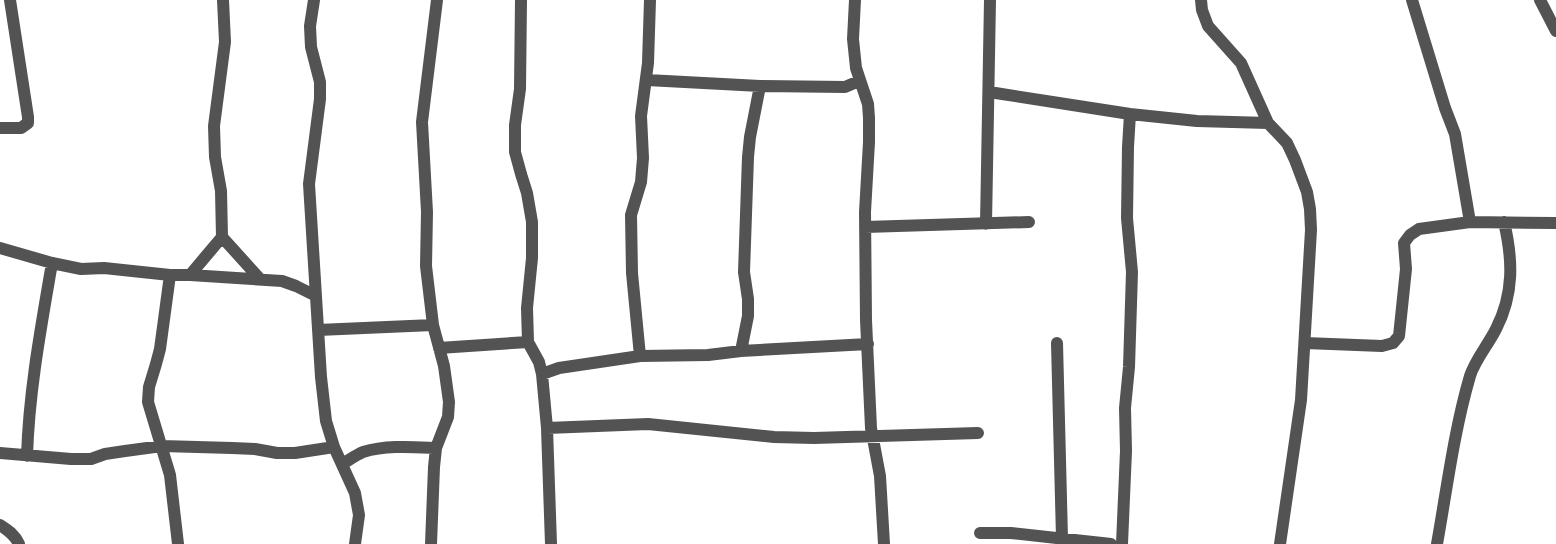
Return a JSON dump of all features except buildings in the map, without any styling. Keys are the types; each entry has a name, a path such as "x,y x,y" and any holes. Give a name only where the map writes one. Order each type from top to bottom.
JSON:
{"street":[{"path":"0,128 21,128 28,123 10,0"},
{"path":"223,0 225,42 214,126 215,157 221,191 222,237 260,279"},
{"path":"314,0 310,26 312,47 320,82 320,99 309,184 321,376 326,421 334,447 355,494 359,515 355,544"},
{"path":"431,544 433,476 436,448 448,417 449,402 444,366 433,325 426,266 427,212 422,122 437,0"},
{"path":"521,0 520,89 515,125 515,152 527,193 532,222 532,258 527,308 528,342 539,362 542,374 548,428 551,544"},
{"path":"640,356 632,273 631,215 641,182 643,158 641,116 647,80 650,0"},
{"path":"855,0 853,38 856,68 868,104 869,118 864,287 873,436 880,476 884,544"},
{"path":"986,224 990,0"},
{"path":"1201,0 1202,10 1208,26 1241,63 1268,123 1287,143 1308,192 1311,230 1300,409 1280,544"},
{"path":"1412,0 1445,108 1455,134 1470,222"},
{"path":"1540,0 1556,31"},
{"path":"647,80 760,86 845,87 859,81"},
{"path":"741,351 748,316 748,298 744,272 748,157 760,86"},
{"path":"989,92 1130,114 1197,121 1268,123"},
{"path":"1122,544 1126,451 1125,408 1129,367 1132,272 1127,218 1130,114"},
{"path":"865,227 1029,222"},
{"path":"1305,343 1382,346 1394,343 1399,336 1406,269 1404,243 1410,235 1419,229 1470,222 1556,223"},
{"path":"1437,544 1460,413 1471,373 1496,328 1507,302 1510,248 1504,222"},
{"path":"190,275 222,237"},
{"path":"0,248 52,264 81,269 104,268 170,275 260,279 289,284 316,296"},
{"path":"26,456 28,426 52,264"},
{"path":"170,275 160,348 149,387 148,402 170,475 178,544"},
{"path":"318,330 433,325"},
{"path":"439,348 528,342"},
{"path":"1057,343 1062,538"},
{"path":"542,374 559,368 640,356 708,355 741,351 868,344"},
{"path":"548,428 648,424 774,437 814,438 978,433"},
{"path":"0,453 63,459 91,459 105,454 162,446 232,448 277,453 294,453 334,447"},
{"path":"342,464 362,452 385,448 406,446 436,448"},
{"path":"0,525 11,532 19,544"},
{"path":"980,533 1010,533 1111,544"}]}
